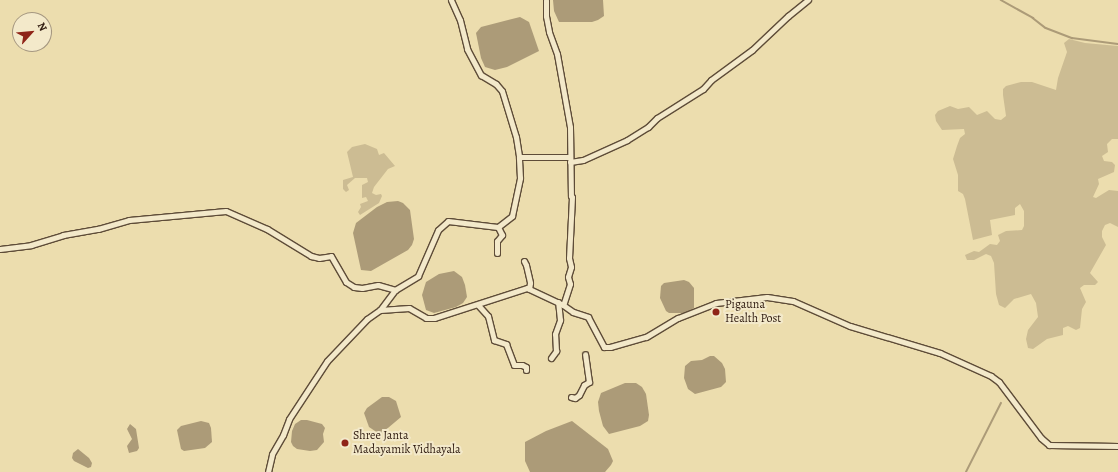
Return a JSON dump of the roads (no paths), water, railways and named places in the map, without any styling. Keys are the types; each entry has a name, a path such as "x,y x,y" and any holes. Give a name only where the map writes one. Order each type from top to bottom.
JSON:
{"street":[{"path":"268,472 272,454 283,435 289,419 327,361 367,319 380,310 395,290 418,276 438,230 448,221 498,227 506,222 514,211 520,178 516,137 502,91 496,84 481,75 467,48 460,20 451,0"},
{"path":"546,0 549,32 557,54 568,107 572,197 569,258 571,267 568,277 570,284 560,303 560,320 555,334 556,351 552,358"},
{"path":"519,157 583,160 627,140 648,127 657,118 703,88 711,80 752,50 808,0"},
{"path":"0,249 31,245 129,220 226,211 267,229 311,256 319,258 331,256 346,282 354,287 362,288 378,285 395,290"},
{"path":"497,253 497,240 502,235 498,227"},
{"path":"524,261 530,282 529,289"},
{"path":"380,310 410,308 426,318 434,318 478,305 519,290 529,289 560,303 573,312 588,317 604,347 610,348 646,337 678,318 716,303 767,297 793,301 850,326 940,353 991,376 999,382 1041,438 1050,445 1118,446"},
{"path":"478,305 488,316 494,340 506,344 514,365 522,365 526,367 526,370"},
{"path":"571,397 579,395 584,385 589,382 585,354"}],"waterway":[{"path":"1001,0 1033,18 1046,28 1072,38 1118,44"},
{"path":"966,472 1001,403"}],"place":[{"name":"Pigauna Health Post","path":"716,312"},
{"name":"Shree Janta Madayamik Vidhayala","path":"345,443"}]}
